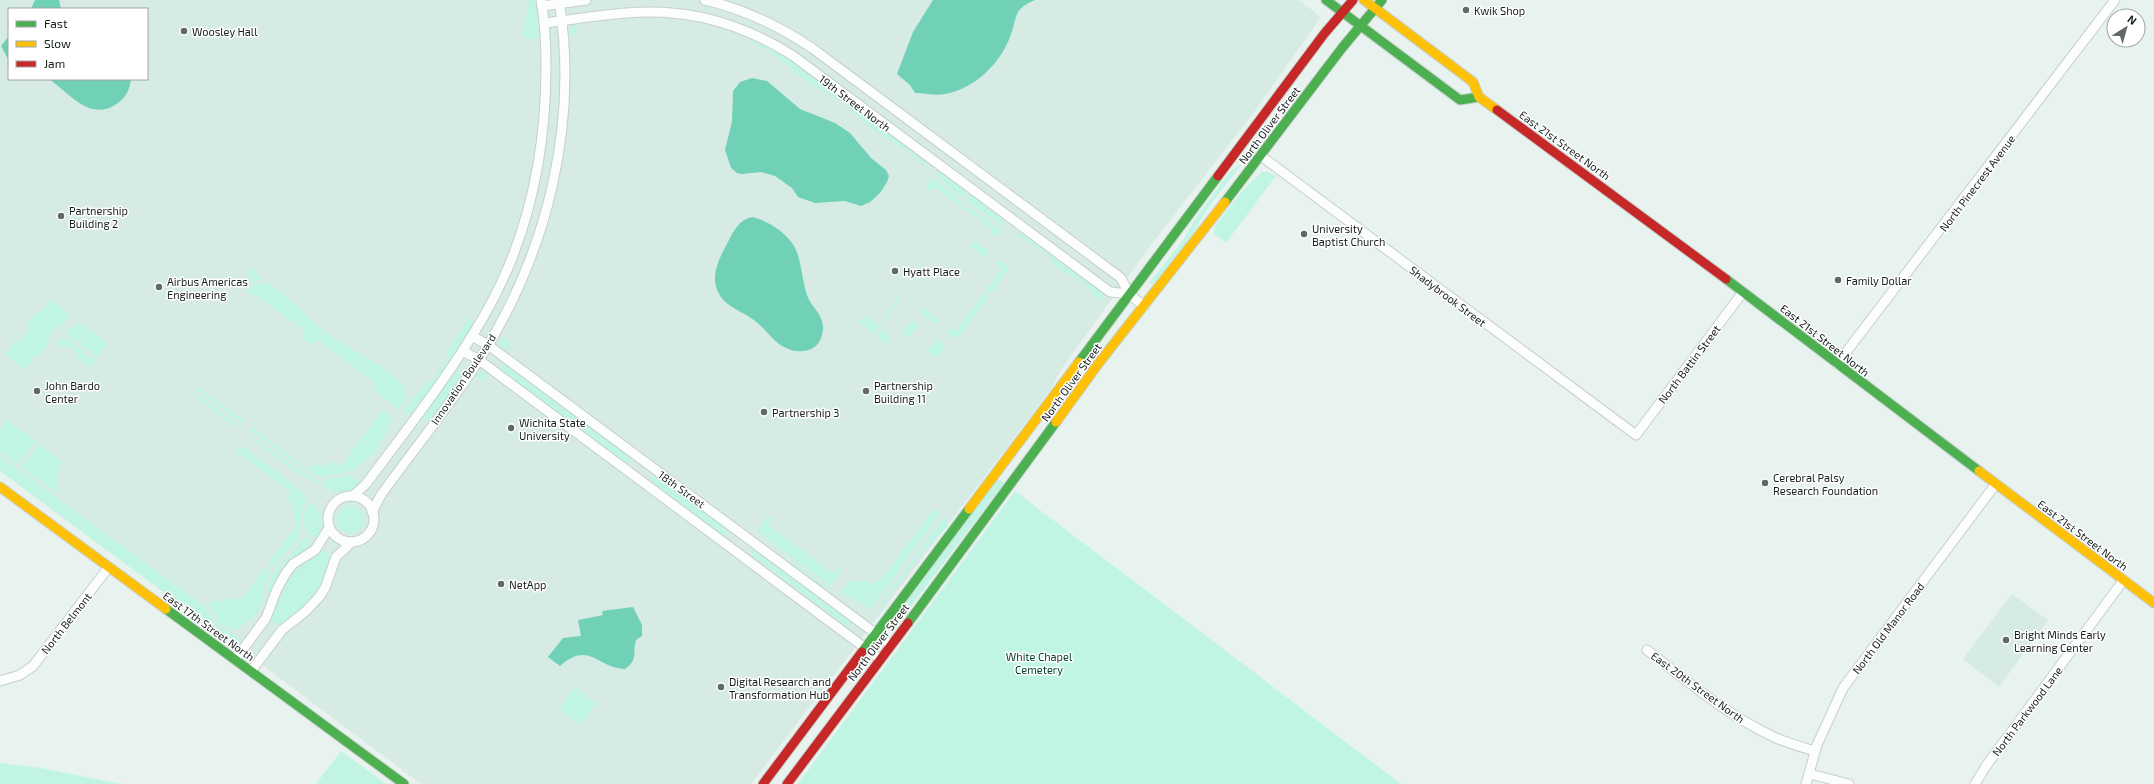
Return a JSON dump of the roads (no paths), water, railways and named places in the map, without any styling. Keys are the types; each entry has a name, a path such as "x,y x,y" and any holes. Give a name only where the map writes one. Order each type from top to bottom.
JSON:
{"main road":[{"path":"1326,0 1460,100 1479,98"},
{"name":"North Oliver Street","path":"763,784 1319,40 1353,0"},
{"name":"East 21st Street North","path":"1364,0 1473,82 1479,98 1743,292 1995,485 2154,603"},
{"name":"North Oliver Street","path":"787,784 1098,364 1382,0"},
{"name":"East 17th Street North","path":"0,487 108,568 404,784"}],"street":[{"path":"542,3 586,0"},
{"name":"19th Street North","path":"705,0 722,4 771,23 812,48 1121,278 1129,294 1144,306"},
{"name":"North Pinecrest Avenue","path":"1837,364 2115,0"},
{"name":"Innovation Boulevard","path":"251,671 282,630 303,614 326,588 336,557 352,542 359,541 370,532 374,519 372,512 381,495 479,360 519,288 540,231 551,193 560,146 564,110 562,21 559,2"},
{"name":"Innovation Boulevard","path":"235,660 266,618 277,589 286,573 294,564 315,550 329,528 328,515 333,505 341,498 353,496 366,484 463,351 501,284 515,248 536,177 542,138 546,94 542,3"},
{"name":"19th Street North","path":"544,23 637,12 673,13 720,23 769,42 792,55 1110,292 1129,294"},
{"name":"Shadybrook Street","path":"1261,156 1636,435"},
{"name":"North Battin Street","path":"1636,435 1743,292"},
{"name":"18th Street","path":"472,336 488,344 891,645"},
{"name":"18th Street","path":"463,351 479,360 880,659"},
{"name":"North Old Manor Road","path":"1806,784 1815,752 1843,688 1995,485"},
{"path":"353,496 365,501 372,512"},
{"path":"329,528 341,540 352,542"},
{"name":"North Belmont","path":"0,681 20,676 33,666 108,568"},
{"name":"North Parkwood Lane","path":"1975,784 1991,760 2123,581"},
{"name":"East 20th Street North","path":"1647,650 1743,721 1775,738 1815,752"},
{"path":"1810,774 1849,784"}],"place":[{"name":"Kwik Shop","path":"1466,10"},
{"name":"Woosley Hall","path":"184,31"},
{"name":"Partnership Building 2","path":"61,216"},
{"name":"University Baptist Church","path":"1304,234"},
{"name":"Hyatt Place","path":"895,271"},
{"name":"Family Dollar","path":"1838,280"},
{"name":"Airbus Americas Engineering","path":"159,287"},
{"name":"John Bardo Center","path":"37,391"},
{"name":"Partnership Building 11","path":"866,391"},
{"name":"Partnership 3","path":"764,412"},
{"name":"Wichita State University","path":"511,428"},
{"name":"Cerebral Palsy Research Foundation","path":"1765,483"},
{"name":"NetApp","path":"501,584"},
{"name":"Bright Minds Early Learning Center","path":"2006,640"},
{"name":"Digital Research and Transformation Hub","path":"721,687"}],"park label":[{"name":"White Chapel Cemetery","path":"1039,662"}]}
